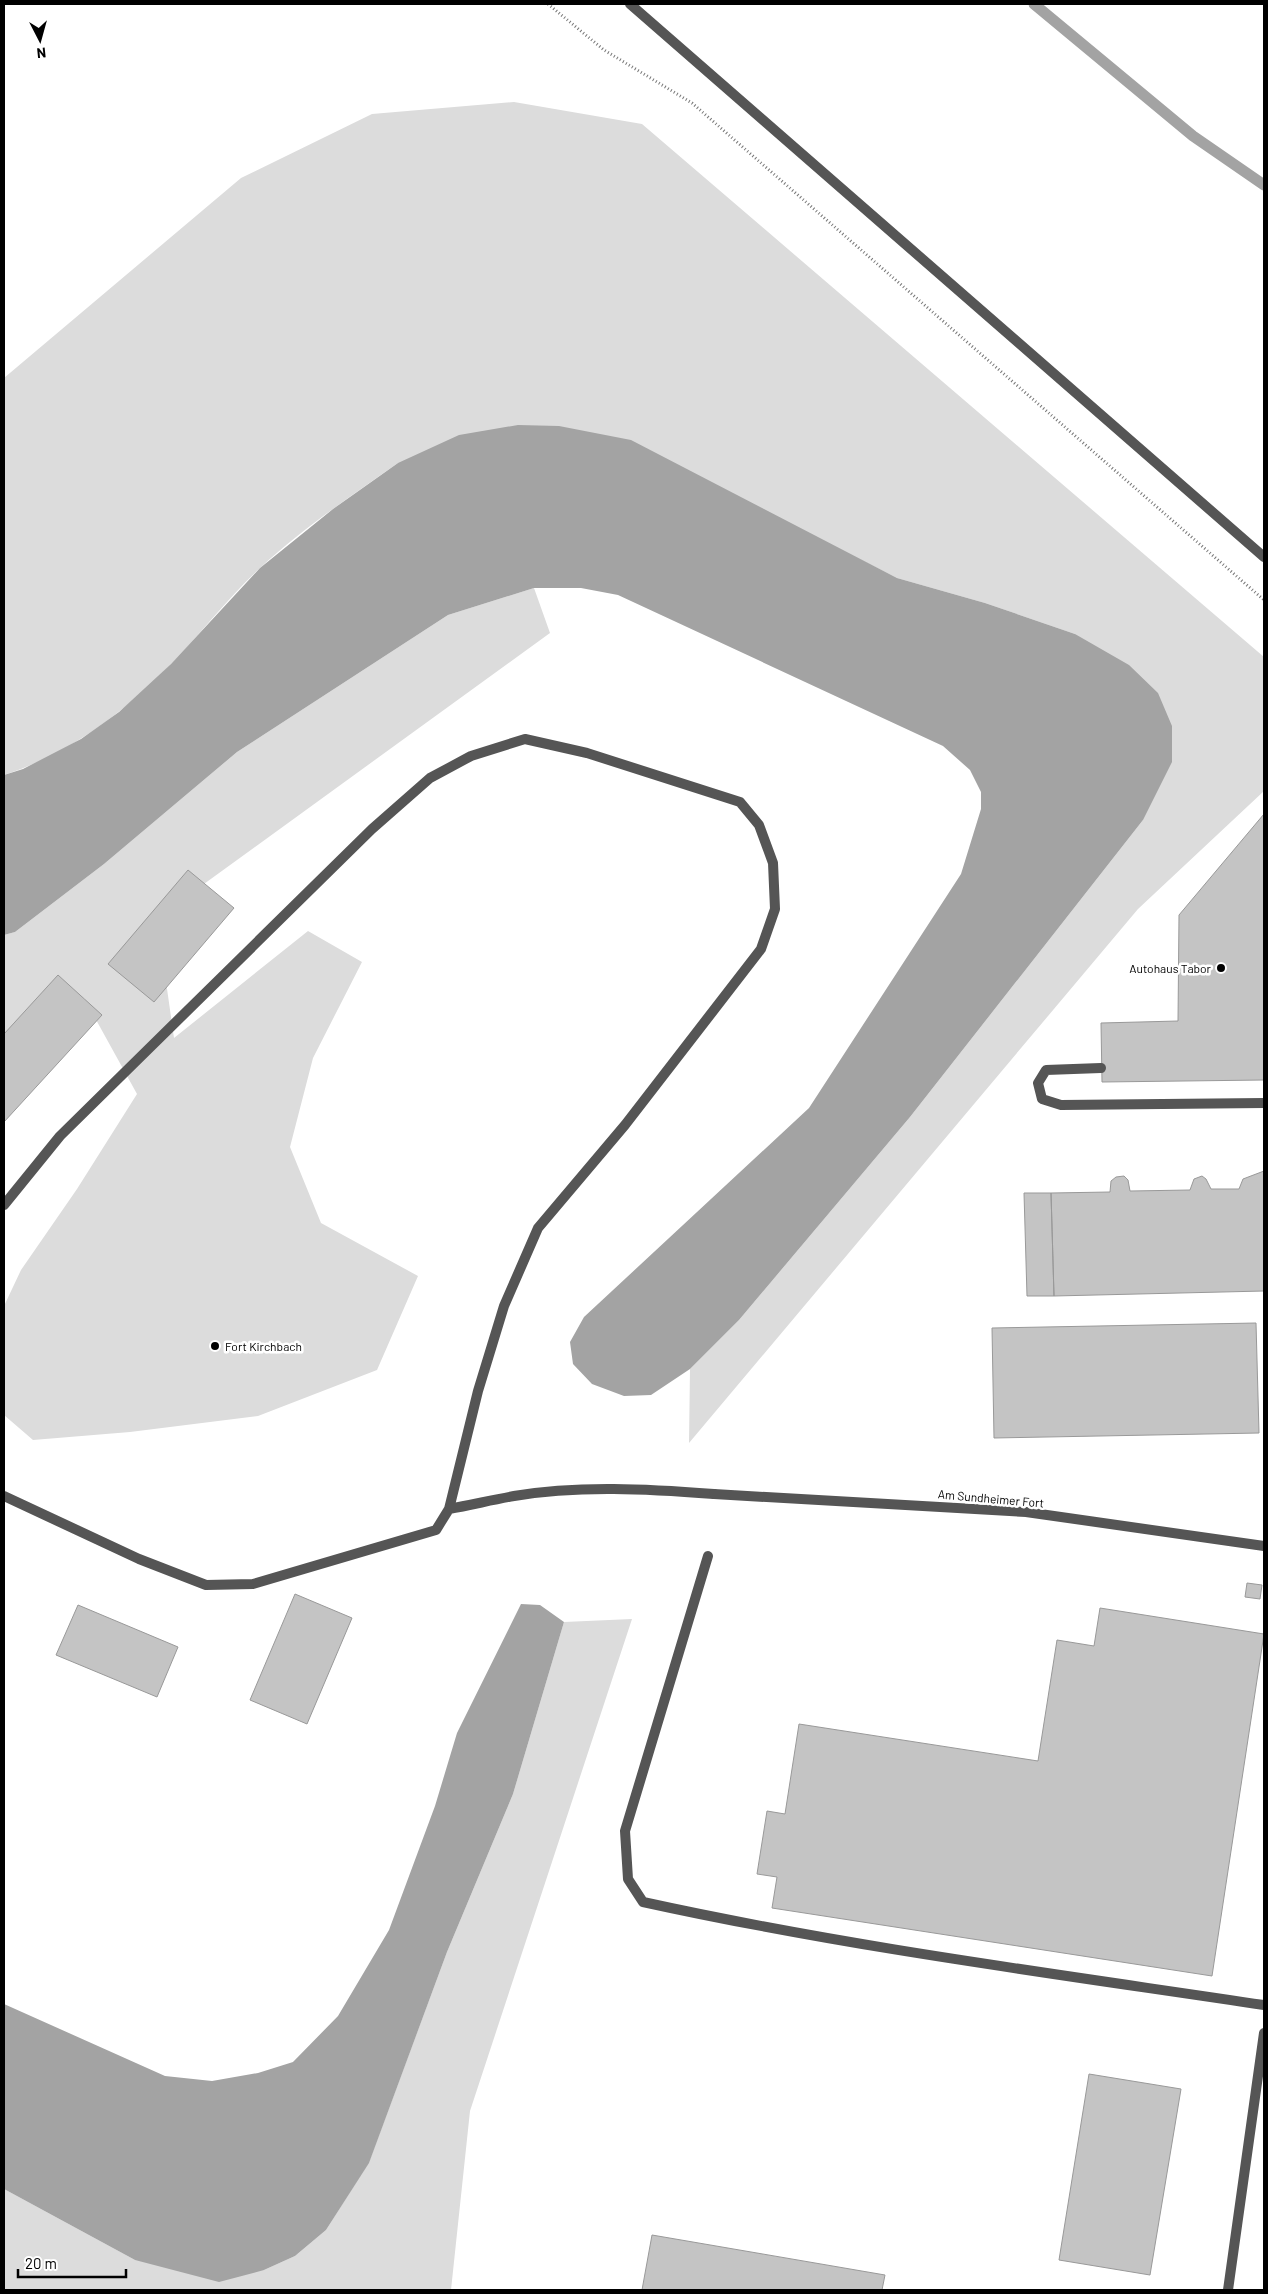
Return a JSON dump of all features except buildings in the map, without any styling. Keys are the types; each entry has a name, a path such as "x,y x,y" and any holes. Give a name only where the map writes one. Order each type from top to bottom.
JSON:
{"street":[{"path":"630,4 1264,558"},
{"path":"4,1204 60,1136 372,829 430,778 462,760 525,739 604,758 740,802 760,825 773,863 775,909 761,949 625,1126 538,1228 504,1306 478,1392 449,1509 436,1530 253,1584 206,1584 139,1559 4,1496"},
{"path":"1102,1068 1046,1070 1038,1083 1042,1099 1061,1105 1264,1103"},
{"name":"Am Sundheimer Fort","path":"449,1509 515,1496 549,1492 650,1489 1026,1512 1264,1546"},
{"path":"708,1556 624,1831 628,1879 643,1902 723,1920 968,1961 1264,2005"},
{"path":"1228,2290 1264,2033"}],"path":[{"path":"548,4 604,50 692,103 1264,600"}],"shaded area":[{"path":"514,102 642,124 1264,657 1264,791 1138,909 689,1443 690,1369 739,1320 910,1117 1143,820 1075,634 985,603 897,578 833,546 398,463 327,513 260,568 154,681 95,730 51,756 4,775 4,378 241,178 372,114"},
{"path":"518,425 559,426 631,440 897,578 985,603 1075,634 1129,665 1158,693 1172,726 1172,762 1143,820 910,1117 739,1320 690,1369 651,1395 624,1396 592,1384 573,1364 570,1342 584,1317 809,1108 961,874 981,809 981,792 970,770 943,746 618,595 581,588 534,588 448,615 237,752 104,864 15,932 4,935 4,775 23,769 81,739 119,712 171,664 260,568 333,509 398,463 459,435"},
{"path":"534,588 550,633 157,918 174,1038 308,931 362,962 313,1058 290,1147 321,1223 418,1276 377,1370 258,1416 130,1432 33,1440 4,1415 4,1306 21,1270 77,1189 137,1094 84,998 4,1065 4,935 15,932 104,864 237,752 448,615"},
{"path":"521,1604 540,1605 564,1622 513,1794 447,1952 369,2163 326,2230 295,2256 264,2270 219,2282 135,2260 4,2189 4,2004 165,2076 212,2081 258,2073 293,2062 338,2016 389,1930 435,1806 457,1733"},
{"path":"632,1619 470,2111 451,2290 4,2290 4,2189 135,2260 264,2270 295,2256 326,2230 369,2162 447,1952 513,1794 564,1622"}],"waterway":[{"path":"1034,4 1193,136 1264,185"}],"place":[{"name":"Autohaus Tabor","path":"1221,968"},
{"name":"Fort Kirchbach","path":"215,1346"}]}
